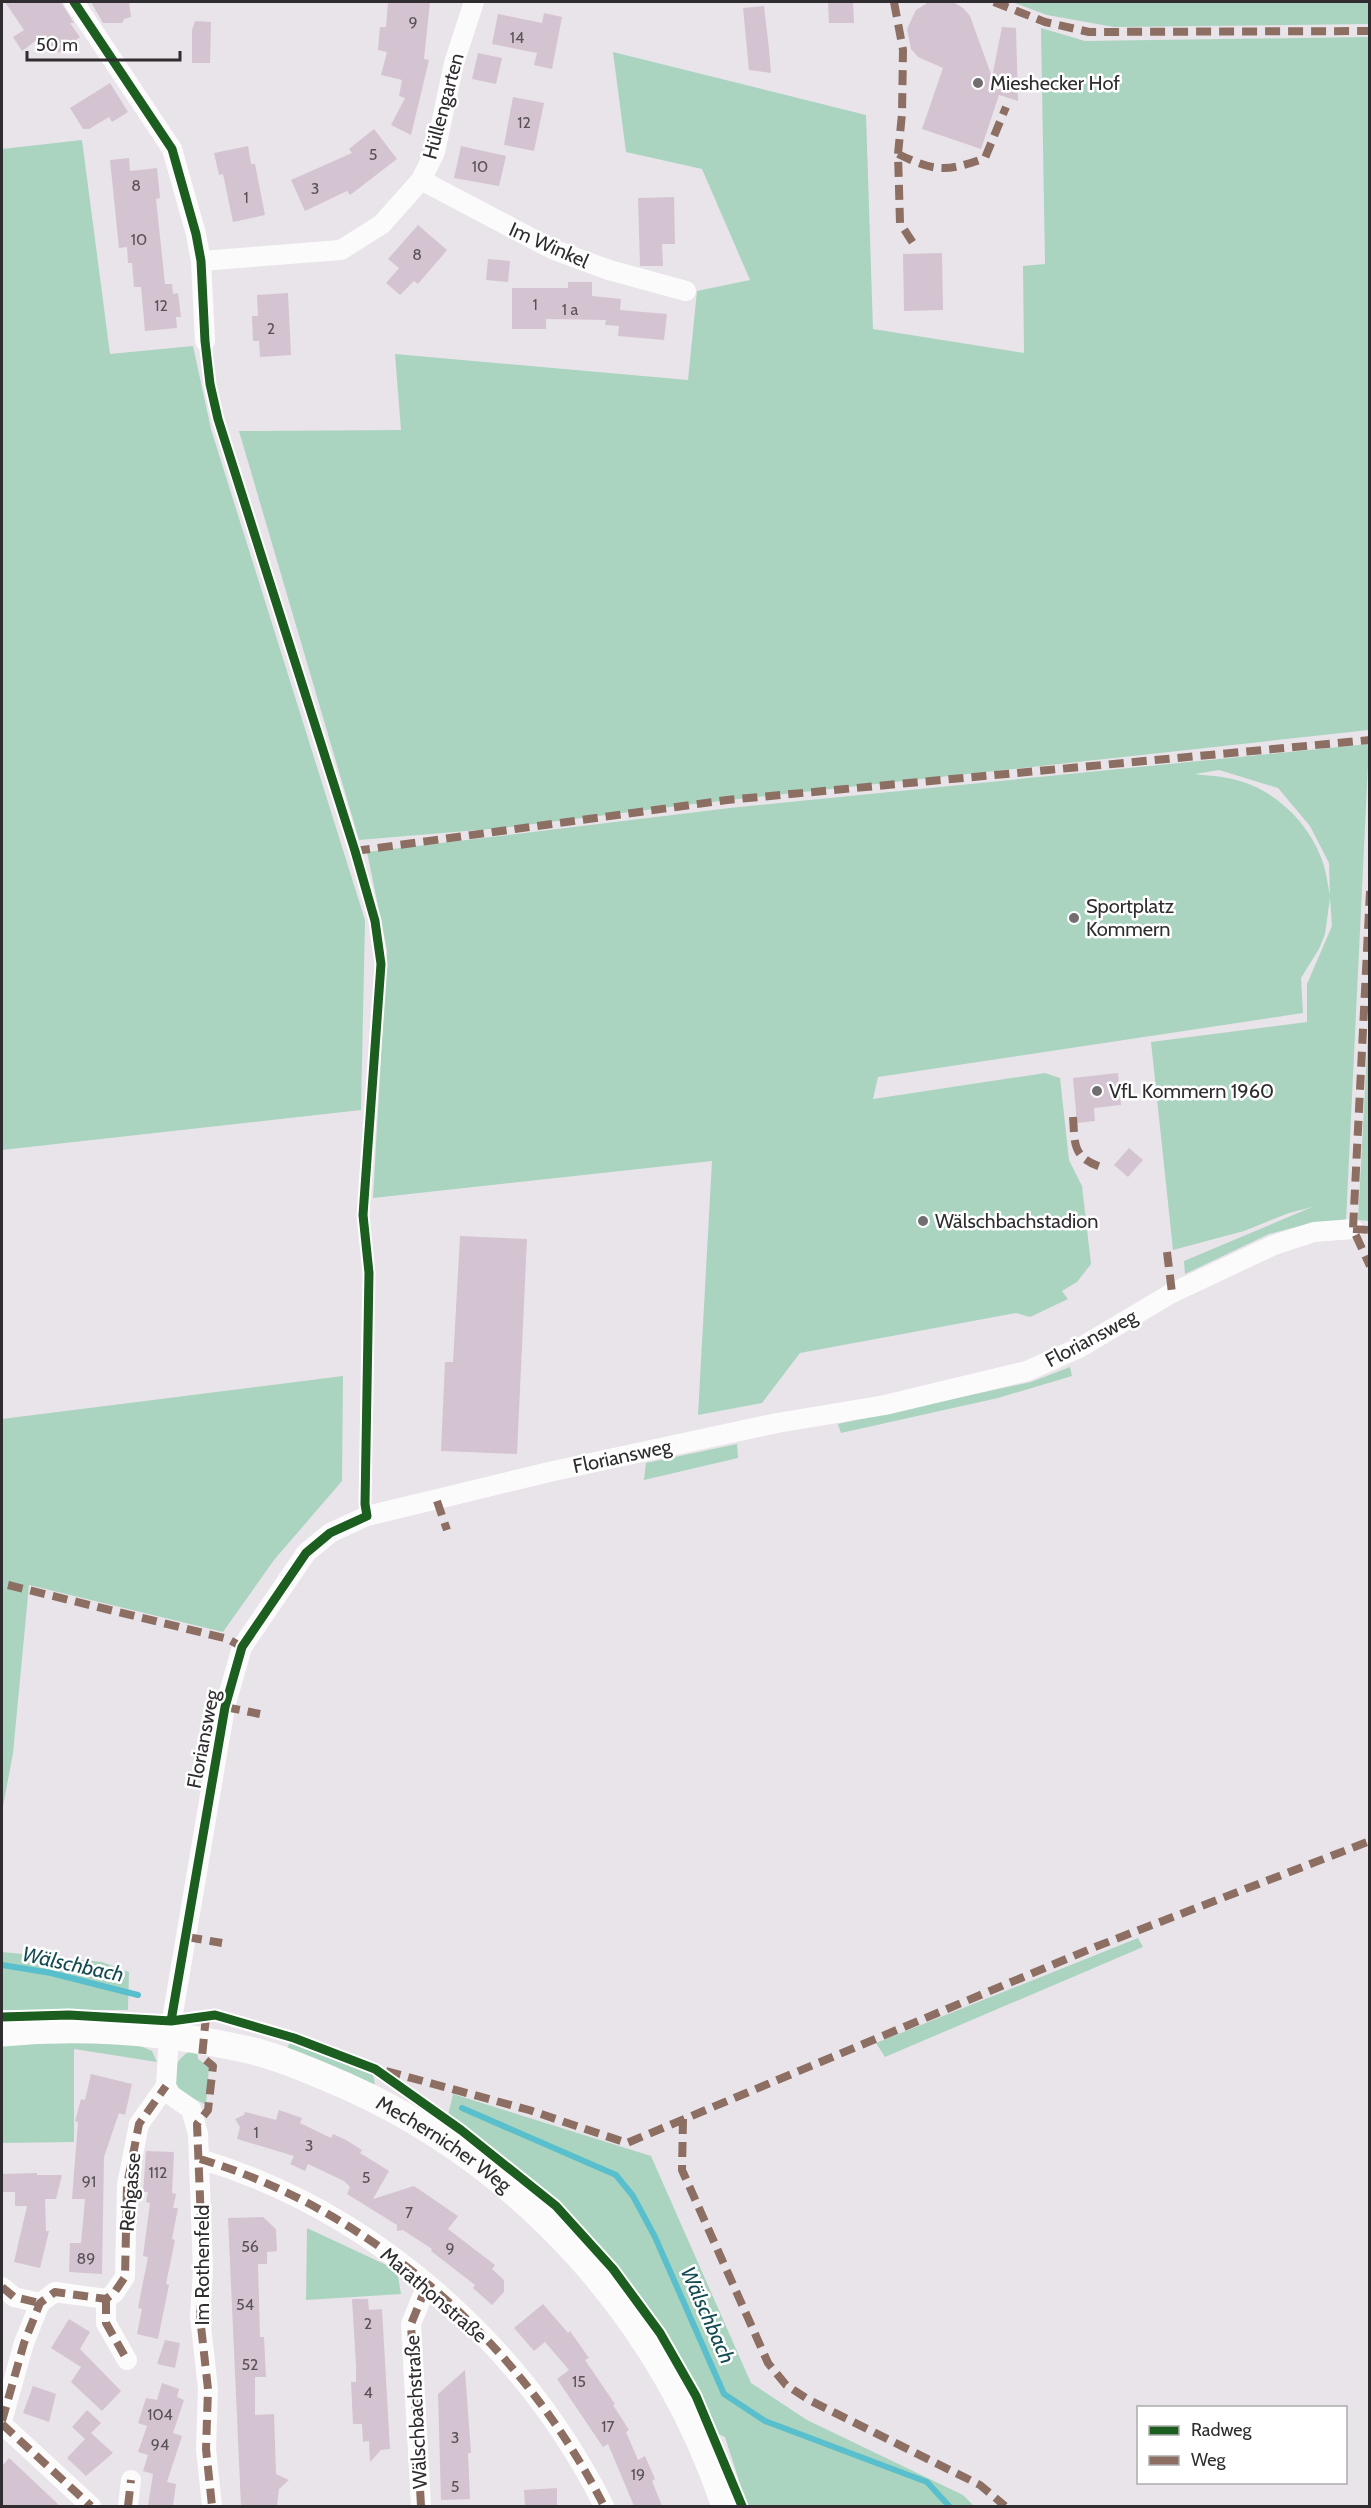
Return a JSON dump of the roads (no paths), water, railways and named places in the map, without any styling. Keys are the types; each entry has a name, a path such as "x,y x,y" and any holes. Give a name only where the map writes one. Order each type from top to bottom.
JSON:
{"street":[{"path":"74,2 172,149 201,261 205,341"},
{"name":"Hüllengarten","path":"201,261 341,250 382,224 421,180 435,152 454,63 474,2"},
{"name":"Im Winkel","path":"421,180 552,249 609,270 686,291"},
{"name":"Floriansweg","path":"169,2037 225,1707 242,1647 306,1553 330,1533 367,1516 549,1472 777,1423 885,1405 1027,1371 1082,1347 1172,1293 1274,1245 1314,1232 1353,1229"},
{"name":"Mechernicher Weg","path":"2,2033 79,2030 169,2037 250,2051 319,2074 408,2117 497,2178 576,2251 652,2350 682,2408 725,2506"},
{"path":"166,2086 169,2037"},
{"name":"Im Rothenfeld","path":"166,2086 171,2095 191,2109 197,2124 203,2270 200,2317 208,2389 207,2449 212,2506"},
{"name":"Rehgasse","path":"106,2299 114,2293 124,2277 127,2185 139,2124 166,2086"},
{"name":"Marathonstraße","path":"200,2159 240,2170 290,2193 346,2223 400,2261 507,2361 558,2429 589,2476 604,2506"},
{"name":"Wälschbachstraße","path":"421,2506 411,2324 427,2285"},
{"path":"2,2287 14,2297 40,2303"},
{"path":"91,2506 2,2422 9,2387 40,2303 55,2292 106,2299 106,2323 127,2360"},
{"path":"128,2506 131,2480"}],"waterway":[{"name":"Wälschbach","path":"2,1965 51,1973 138,1995"},
{"name":"Wälschbach","path":"462,2108 616,2175 633,2196 655,2237 724,2394 765,2421 927,2482 949,2506"}],"place":[{"name":"Mieshecker Hof","path":"978,83"},
{"name":"Sportplatz Kommern","path":"1074,918"},
{"name":"VfL Kommern 1960","path":"1097,1091"},
{"name":"Wälschbachstadion","path":"923,1221"}]}
